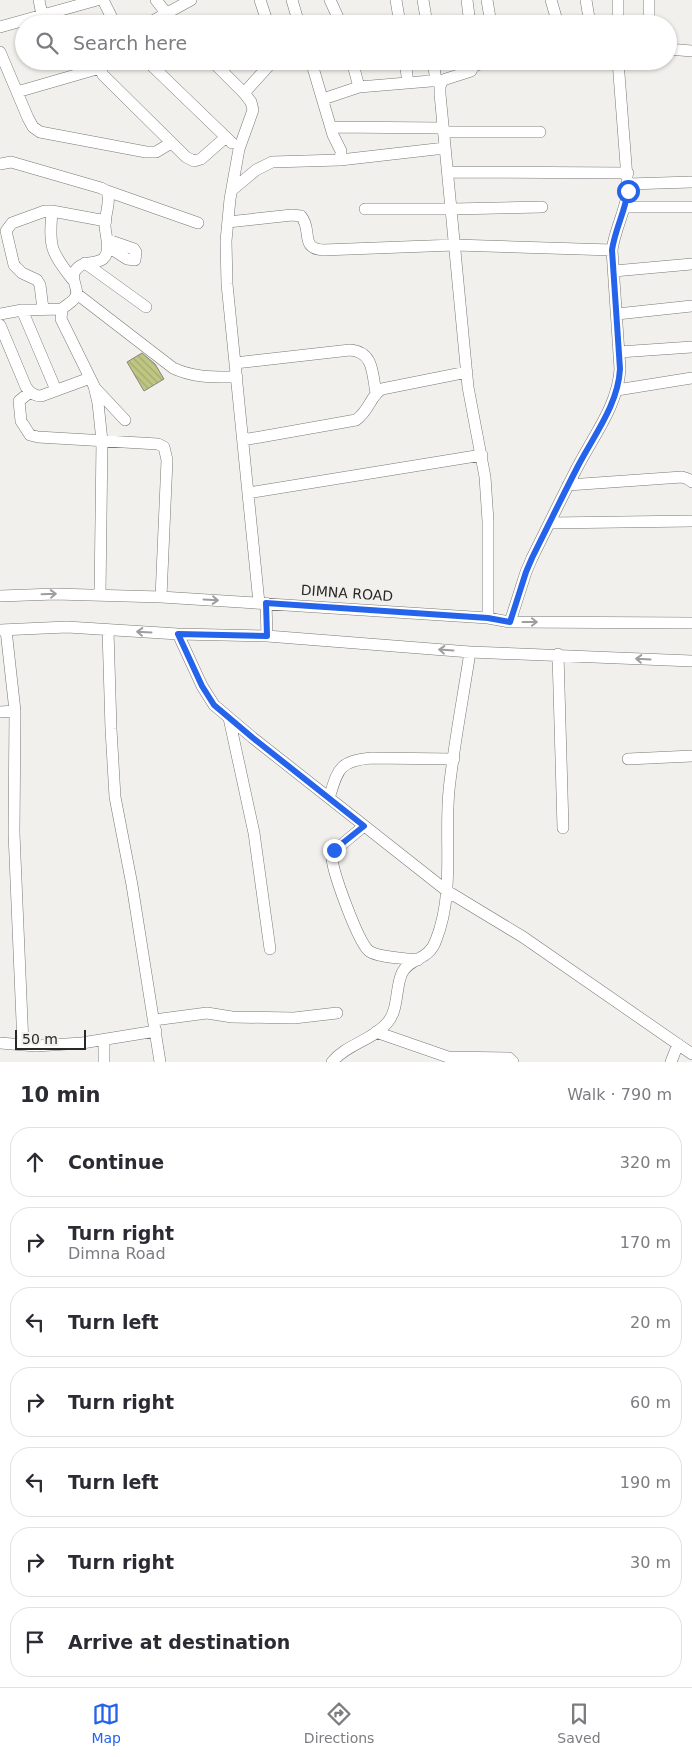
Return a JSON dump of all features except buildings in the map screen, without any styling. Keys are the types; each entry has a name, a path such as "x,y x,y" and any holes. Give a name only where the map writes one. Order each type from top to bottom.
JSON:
{"street":[{"path":"39,0 42,15 97,0"},
{"path":"103,0 110,15"},
{"path":"156,0 166,14 191,0"},
{"path":"260,0 265,15"},
{"path":"292,0 296,15"},
{"path":"330,0 337,15"},
{"path":"396,0 398,15"},
{"path":"423,0 426,15"},
{"path":"467,0 469,15"},
{"path":"488,0 490,15"},
{"path":"550,0 555,15"},
{"path":"586,0 588,15"},
{"path":"618,0 618,15"},
{"path":"649,0 649,15"},
{"path":"0,27 15,23"},
{"path":"677,50 692,51"},
{"path":"0,52 33,126 40,132 146,152 156,152 171,142"},
{"path":"17,92 85,70"},
{"path":"102,70 103,75 186,157 194,161 208,154 226,137"},
{"path":"156,70 239,149"},
{"path":"221,70 244,93 251,102 253,110 239,149 232,190 226,241 227,284 248,493 267,636"},
{"path":"244,93 265,70"},
{"path":"314,70 331,127 341,151 340,160"},
{"path":"354,70 359,87"},
{"path":"406,70 408,83"},
{"path":"436,70 440,81 443,130 470,404 485,477 488,520 488,618"},
{"path":"323,99 359,87 440,81 465,74 471,70"},
{"path":"510,622 526,572 617,390 620,369 612,250 614,236 625,207 628,179 619,70"},
{"path":"331,127 540,132"},
{"path":"232,190 256,170 272,162 340,160 445,148"},
{"path":"0,164 11,162 101,188 198,223"},
{"path":"448,172 692,182"},
{"path":"72,279 74,272 85,263 102,259 105,256 108,243 106,221 109,197 107,191"},
{"path":"365,209 542,207"},
{"path":"625,207 692,207"},
{"path":"43,309 40,285 37,280 14,265 6,231 17,220 38,213 52,211 106,221"},
{"path":"52,211 51,244 58,260 72,279 77,294 173,368 184,374 236,377"},
{"path":"228,222 292,215 301,216 305,221 310,245 314,249 323,250 455,245 612,250"},
{"path":"85,263 146,307"},
{"path":"614,271 692,264"},
{"path":"0,314 22,310 62,308 75,298 77,294"},
{"path":"617,314 692,306"},
{"path":"62,308 62,320 92,382 98,403 102,441 100,595"},
{"path":"22,310 56,390"},
{"path":"0,325 30,392 35,396 92,382"},
{"path":"619,352 692,347"},
{"path":"235,363 350,350 358,351 365,354 369,360 376,392 368,408 356,420 243,440"},
{"path":"376,392 390,386 467,372"},
{"path":"617,390 692,378"},
{"path":"92,382 125,420"},
{"path":"30,392 18,401 21,421 30,435 158,444 164,447 167,460 161,597"},
{"path":"248,493 482,455"},
{"path":"568,485 682,477 692,482"},
{"path":"550,523 692,521"},
{"name":"DIMNA ROAD","path":"0,596 55,594 161,597 488,618 510,622 692,623"},
{"path":"23,1045 14,833 15,711 3,630 67,627 178,634 267,636 470,652 558,654 692,661"},
{"path":"108,630 110,729 115,796 132,885 160,1062"},
{"path":"178,634 202,686 214,705 229,718 447,891 523,937 692,1054"},
{"path":"332,1062 341,1052 376,1032 390,1019 403,970 407,965 427,955 436,941 444,912 447,891 449,790 470,652"},
{"path":"558,654 564,828"},
{"path":"0,712 15,711"},
{"path":"229,718 254,833 270,949"},
{"path":"628,759 692,756"},
{"path":"329,798 340,768 349,762 371,758 454,759"},
{"path":"364,826 334,850 332,857 335,872 358,935 369,950 377,955 418,960"},
{"path":"0,1042 36,1046 104,1040 207,1013 232,1016 294,1018 337,1013"},
{"path":"376,1032 448,1057 509,1058 513,1062"},
{"path":"104,1040 104,1062"},
{"path":"671,1062 678,1044"}],"route":[{"path":"334,850 364,826 214,705 202,686 178,634 267,636 266,603 488,618 510,622 532,558 578,465 608,411 619,384 620,369 612,250 614,236 625,207 628,191"}]}
